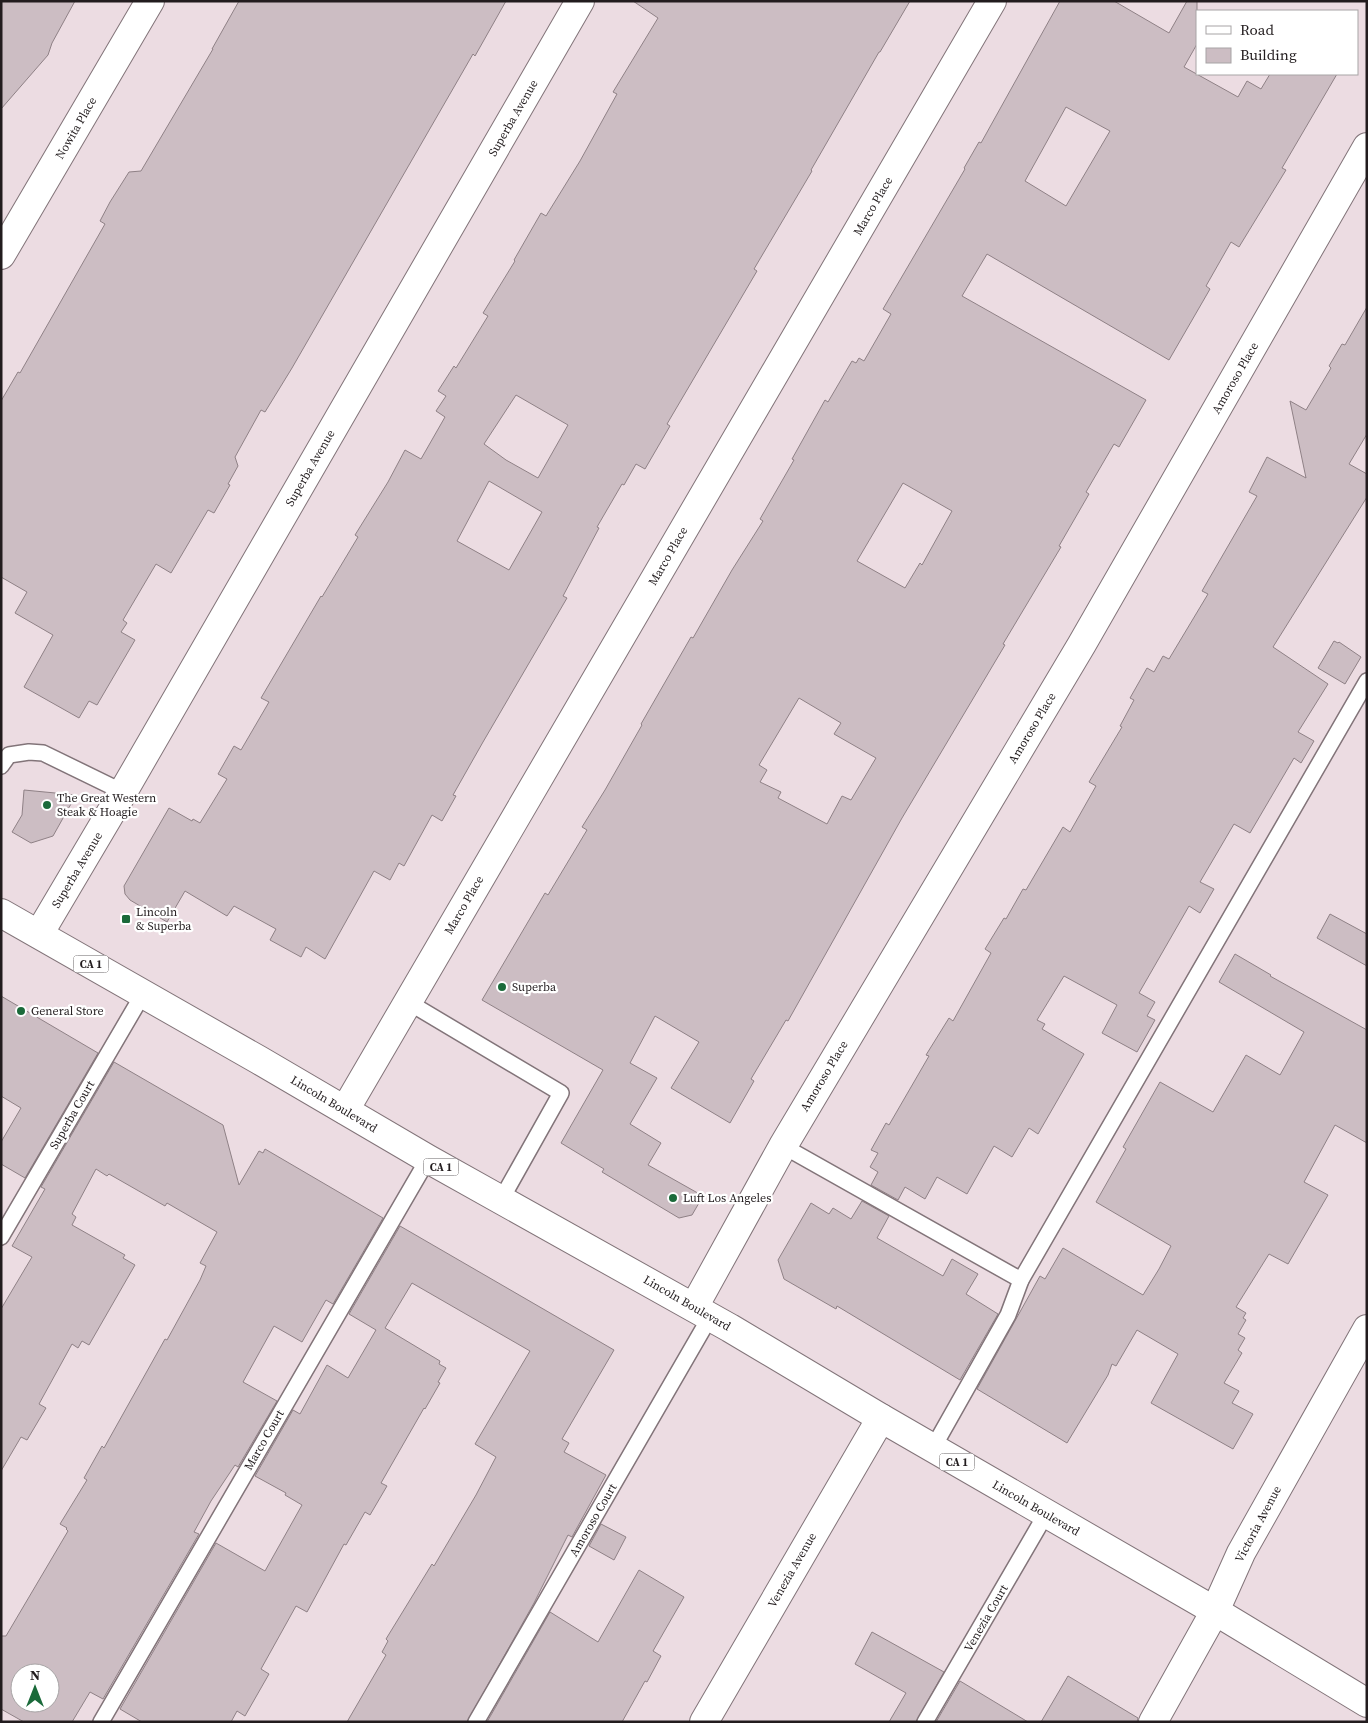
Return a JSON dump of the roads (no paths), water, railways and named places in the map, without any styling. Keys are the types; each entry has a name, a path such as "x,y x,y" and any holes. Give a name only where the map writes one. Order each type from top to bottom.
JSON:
{"main road":[{"name":"Nowita Place","path":"1,255 150,1"},
{"name":"Superba Avenue","path":"39,934 580,1"},
{"name":"Marco Place","path":"345,1110 992,1"},
{"name":"Amoroso Place","path":"702,1312 783,1146 1082,644 1367,147"},
{"name":"Lincoln Boulevard","path":"1,913 428,1159 702,1312 1215,1611 1367,1703"},
{"name":"Victoria Avenue","path":"1153,1722 1215,1611 1241,1553 1367,1329"},
{"name":"Venezia Avenue","path":"704,1722 881,1418"}],"lane":[{"path":"933,1448 1008,1315 1021,1280 1367,681"},
{"path":"1,766 9,755 29,752 42,753 123,792"},
{"name":"Superba Court","path":"1,1237 143,994"},
{"path":"408,1002 561,1093 501,1200"},
{"path":"783,1146 1021,1280"},
{"name":"Marco Court","path":"101,1722 428,1159"},
{"name":"Amoroso Court","path":"476,1722 702,1312"},
{"name":"Venezia Court","path":"925,1722 1046,1514"}],"place":[{"name":"The Great Western Steak & Hoagie","path":"47,805"},
{"name":"Lincoln & Superba","path":"126,919"},
{"name":"Superba","path":"502,987"},
{"name":"General Store","path":"21,1011"},
{"name":"Luft Los Angeles","path":"673,1198"}]}
